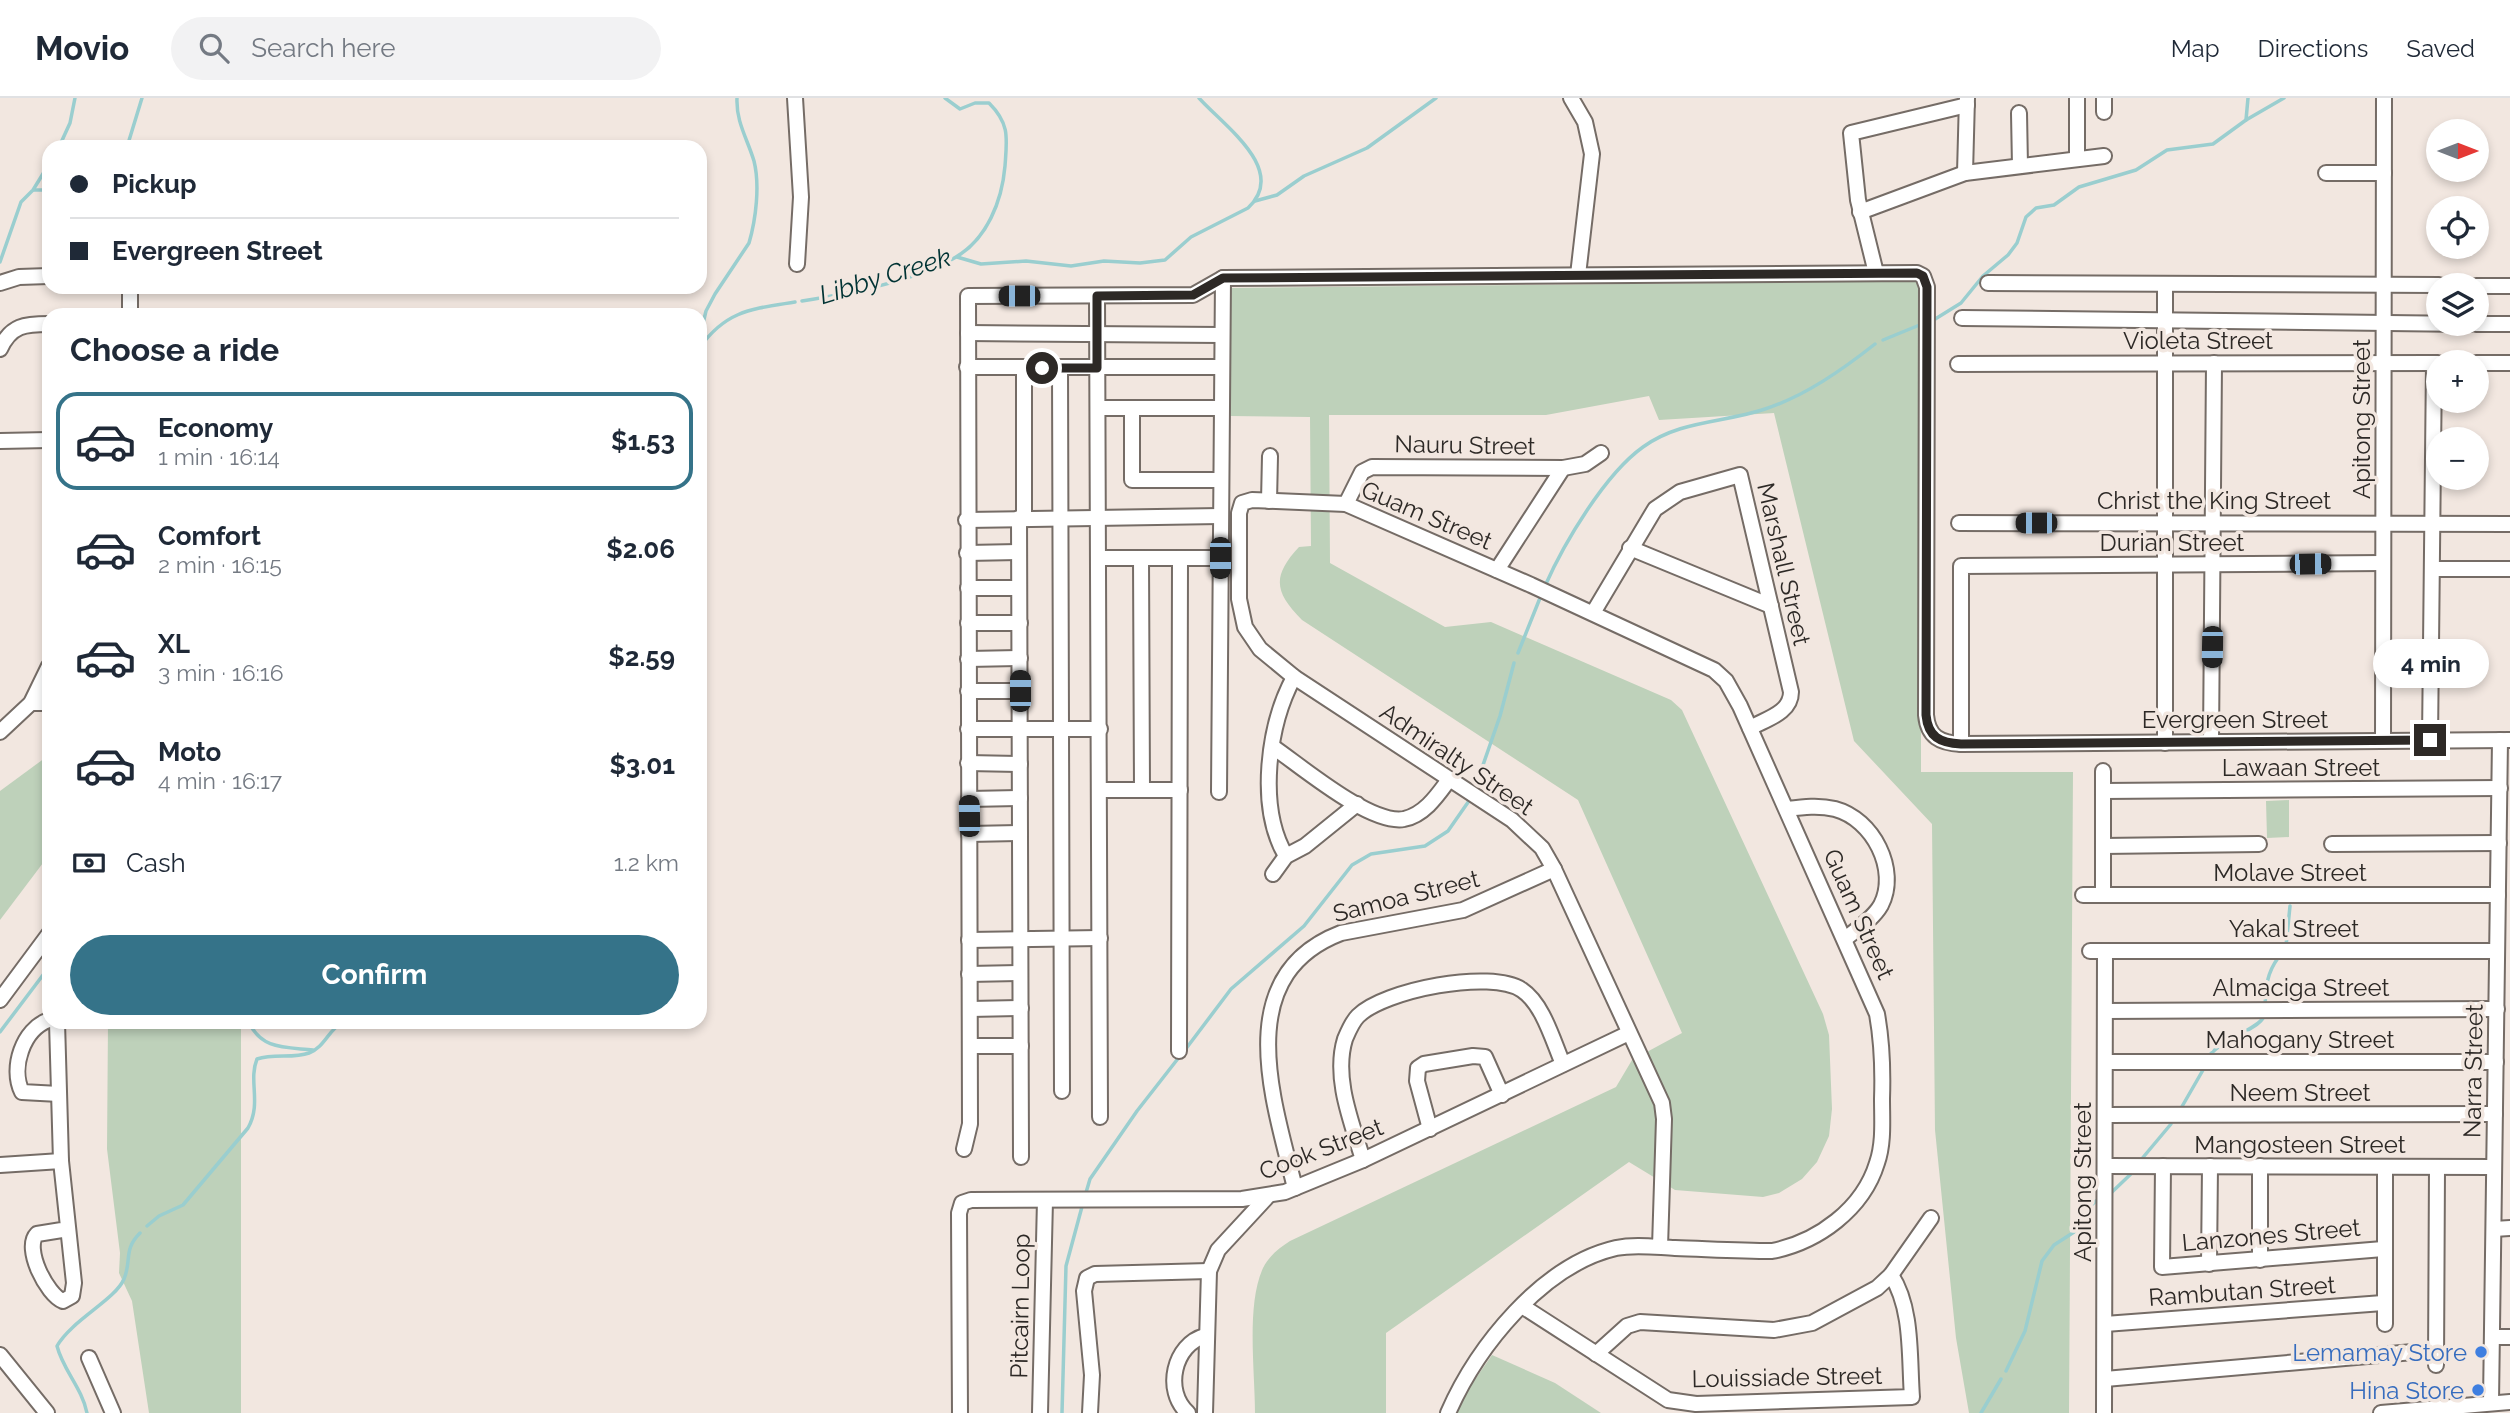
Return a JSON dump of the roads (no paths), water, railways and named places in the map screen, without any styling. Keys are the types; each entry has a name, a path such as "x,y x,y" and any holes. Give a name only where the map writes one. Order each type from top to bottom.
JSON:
{"street":[{"path":"795,98 801,197 797,264"},
{"path":"1571,98 1586,122 1592,154 1578,275"},
{"path":"2077,98 2077,159"},
{"name":"Apitong Street","path":"2384,98 2384,741"},
{"path":"1876,273 1860,212 1851,133 1967,102 1965,173"},
{"path":"2019,113 2020,166"},
{"path":"1860,212 1965,173 2104,156"},
{"path":"2326,173 2384,173"},
{"path":"964,1149 970,1135 968,296 1193,295 1223,278 1917,273 1926,282 1926,715 1934,737 1943,743 1961,744"},
{"path":"0,283 19,277 42,276"},
{"path":"1219,792 1223,278"},
{"path":"1988,283 2426,285"},
{"path":"2165,284 2165,743"},
{"path":"2489,286 2510,286"},
{"path":"1097,296 1100,1117"},
{"path":"1962,318 2426,324"},
{"path":"2489,324 2510,324"},
{"path":"0,349 11,331 18,327 42,325"},
{"path":"968,333 1222,335"},
{"name":"Lawaan Street","path":"2211,743 2214,363"},
{"name":"Violeta Street","path":"1958,364 2426,363"},
{"path":"2489,363 2510,363"},
{"path":"967,367 1222,367"},
{"path":"1060,368 1062,1091"},
{"path":"1021,1157 1019,552 1024,369"},
{"path":"1098,408 1221,408"},
{"path":"1132,408 1132,480 1220,480"},
{"path":"2430,740 2435,413"},
{"path":"0,441 42,440"},
{"name":"Nauru Street","path":"1346,504 1362,472 1372,467 1563,468 1585,464 1601,453"},
{"path":"1269,456 1269,501"},
{"path":"1497,570 1563,468"},
{"name":"Marshall Street","path":"1593,613 1654,509 1680,492 1740,475 1791,700 1782,711 1750,727"},
{"name":"Guam Street","path":"1242,503 1269,501 1346,504 1550,593 1714,670 1726,681 1750,727 1877,1014 1883,1063 1881,1144 1878,1162 1860,1198 1822,1231 1794,1247 1746,1251 1634,1246 1598,1254 1551,1280 1522,1306 1477,1360 1448,1413"},
{"name":"Admiralty Street","path":"1242,503 1238,513 1239,599 1245,627 1260,649 1294,677 1529,834 1542,848 1554,869 1657,1088 1663,1111 1660,1247"},
{"path":"967,520 1220,516"},
{"name":"Christ the King Street","path":"1959,523 2510,524"},
{"path":"1630,548 1771,606"},
{"path":"967,553 1019,552"},
{"path":"1099,558 1220,558"},
{"path":"1141,558 1142,790"},
{"path":"1179,1051 1180,558"},
{"name":"Durian Street","path":"1961,744 1961,566 2383,563"},
{"path":"2432,569 2510,569"},
{"path":"968,588 1019,588"},
{"path":"968,623 1020,623"},
{"path":"968,659 1020,658"},
{"path":"1286,856 1276,837 1271,817 1273,747 1278,714 1294,677"},
{"path":"0,732 31,703 42,681"},
{"path":"968,691 1020,691"},
{"path":"31,703 42,703"},
{"path":"968,729 1100,729"},
{"name":"Evergreen Street","path":"1961,744 2505,740"},
{"name":"Narra Street","path":"2491,1402 2500,788 2505,740"},
{"path":"1273,747 1357,804 1392,820 1407,818 1421,811 1448,781"},
{"path":"968,764 1020,764"},
{"path":"2103,771 2103,895"},
{"name":"Lawaan Street","path":"2103,791 2500,788"},
{"path":"1100,790 1180,790"},
{"path":"968,799 1020,798"},
{"path":"1273,874 1286,856 1305,846 1357,804"},
{"path":"1787,809 1821,806 1837,809 1858,821 1880,849 1886,879 1881,904 1875,914 1845,939"},
{"path":"969,834 1020,833"},
{"path":"2332,844 2499,843"},
{"path":"2103,846 2259,845"},
{"name":"Samoa Street","path":"1294,1188 1271,1091 1267,1049 1277,992 1297,959 1326,939 1341,933 1464,910 1554,869"},
{"name":"Molave Street","path":"2083,895 2498,895"},
{"path":"969,940 1100,938"},
{"path":"0,1000 42,943"},
{"name":"Apitong Street","path":"2098,951 2105,1011 2105,1413"},
{"name":"Yakal Street","path":"2098,951 2497,951"},
{"path":"969,974 1020,973"},
{"path":"1363,1160 1346,1101 1342,1058 1345,1040 1358,1016 1388,999 1457,983 1493,981 1509,984 1530,997 1563,1064"},
{"path":"970,1009 1021,1008"},
{"name":"Almaciga Street","path":"2105,1011 2497,1009"},
{"path":"42,1024 22,1046 18,1084 22,1093 27,1095 59,1094"},
{"path":"57,1029 61,1161 68,1229 74,1291 63,1301 51,1292 31,1245 37,1234 68,1229"},
{"name":"Cook Street","path":"960,1413 959,1213 962,1203 971,1200 1267,1197 1363,1160 1629,1032"},
{"path":"970,1046 1021,1046"},
{"path":"1430,1129 1416,1081 1418,1069 1424,1064 1472,1056 1485,1057 1502,1095"},
{"name":"Mahogany Street","path":"2105,1062 2496,1062"},
{"name":"Neem Street","path":"2105,1115 2495,1114"},
{"path":"0,1165 61,1161"},
{"name":"Mangosteen Street","path":"2105,1166 2494,1167"},
{"name":"Lanzones Street","path":"2163,1166 2162,1267 2384,1249"},
{"path":"2210,1166 2210,1264"},
{"path":"2260,1166 2260,1260"},
{"path":"2385,1167 2385,1324"},
{"path":"2436,1365 2437,1167"},
{"path":"1205,1413 1205,1336 1209,1271 1218,1250 1267,1197"},
{"name":"Pitcairn Loop","path":"1040,1413 1045,1200"},
{"path":"1596,1354 1627,1326 1640,1322 1774,1330 1812,1323 1858,1300 1891,1275 1931,1218"},
{"path":"2494,1228 2510,1228"},
{"path":"1090,1413 1092,1375 1084,1291 1087,1278 1095,1274 1209,1271"},
{"name":"Louissiade Street","path":"1522,1306 1653,1392 1681,1402 1912,1397 1905,1308 1898,1285 1891,1275"},
{"name":"Rambutan Street","path":"2105,1324 2383,1303"},
{"path":"1188,1413 1180,1402 1176,1364 1184,1347 1205,1336"},
{"path":"2492,1337 2510,1337"},
{"path":"2105,1378 2436,1350"},
{"path":"0,1355 47,1413"},
{"path":"89,1358 113,1413"},
{"path":"2381,1413 2450,1410 2491,1402 2510,1402"}],"waterway":[{"path":"62,140 70,123 75,98"},
{"path":"129,140 142,98"},
{"path":"707,309 749,243 755,213 756,170 740,122 737,98"},
{"name":"Libby Creek","path":"802,301 860,290 922,273 956,257 984,230 996,205 1003,179 1006,147 1004,125 989,103 975,103 960,109 945,98"},
{"path":"957,257 981,264 1026,261 1071,266 1104,261 1140,263 1165,260 1191,237 1248,208 1259,193 1261,179 1257,164 1236,135 1199,98"},
{"path":"1255,201 1277,195 1304,176 1367,148 1436,98"},
{"path":"2246,120 2248,98"},
{"path":"1932,321 1961,303 1983,276 2008,255 2017,243 2026,217 2036,208 2054,205 2079,187 2136,170 2167,150 2213,144 2246,120 2284,98"},
{"path":"0,262 21,202 42,175"},
{"path":"34,190 42,190"},
{"name":"Libby Creek","path":"707,339 720,325 742,313 795,302"},
{"path":"1883,340 1922,324"},
{"path":"1545,586 1587,510 1614,474 1643,447 1657,438 1687,427 1750,414 1780,404 1823,381 1875,344"},
{"path":"1518,653 1542,593"},
{"path":"1474,791 1500,716 1514,663"},
{"path":"1185,1050 1231,989 1304,926 1352,865 1371,854 1425,846 1448,831 1471,798"},
{"path":"2286,946 2290,906"},
{"path":"2265,1005 2271,969 2278,958"},
{"path":"0,1032 42,976"},
{"path":"2209,1056 2263,1018"},
{"path":"253,1029 260,1038 275,1045 313,1050"},
{"name":"Libby Creek","path":"147,1226 159,1216 183,1205 248,1128 254,1110 257,1059 309,1053 319,1047 334,1029"},
{"path":"1085,1196 1090,1179 1137,1111 1180,1056"},
{"path":"2180,1110 2203,1070"},
{"path":"2140,1161 2171,1124"},
{"path":"2112,1192 2134,1171"},
{"path":"2006,1371 2025,1331 2042,1261 2054,1245 2085,1225 2091,1205 2100,1198"},
{"path":"1062,1413 1066,1266 1083,1203"},
{"name":"Libby Creek","path":"87,1413 57,1346 119,1287 124,1279 131,1245 140,1233"},
{"path":"1981,1413 2001,1379"}],"place":[{"name":"Lemamay Store","path":"2481,1352"},
{"name":"Hina Store","path":"2478,1390"}]}
